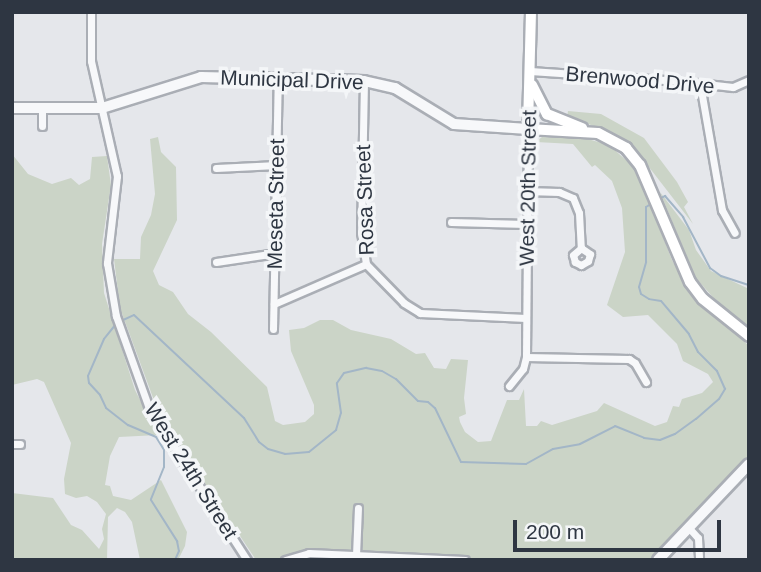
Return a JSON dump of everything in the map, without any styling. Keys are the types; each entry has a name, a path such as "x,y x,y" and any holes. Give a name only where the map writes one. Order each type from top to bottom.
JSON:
{"main road":[{"name":"West 20th Street","path":"528,129 531,12"},
{"path":"530,75 539,104 547,114 598,134"},
{"name":"Municipal Drive","path":"528,129 598,134 626,148 640,165 690,282 703,299 749,336"}],"street":[{"name":"West 24th Street","path":"92,12 91,61 117,176 107,262 116,316 149,408 247,560"},
{"name":"Brenwood Drive","path":"530,75 733,87 749,80"},
{"name":"Municipal Drive","path":"12,108 102,108 186,80 278,78 364,81 395,88 454,124 528,129"},
{"name":"Meseta Street","path":"273,330 278,78"},
{"name":"Rosa Street","path":"364,81 361,232 366,264 404,303 420,313 526,318"},
{"path":"700,84 722,210 735,233"},
{"path":"42,108 42,126"},
{"name":"West 20th Street","path":"525,360 528,129"},
{"path":"216,168 277,165"},
{"path":"527,191 559,192 573,198 578,205 581,248"},
{"path":"451,222 526,223"},
{"path":"216,262 276,253"},
{"path":"274,304 366,264"},
{"path":"509,386 525,360 629,359 637,366 646,382"},
{"path":"658,560 749,464"},
{"path":"356,555 358,508"},
{"path":"689,528 698,538 699,560"},
{"path":"285,560 299,554 465,560"}],"shaded area":[{"path":"568,111 601,114 644,138 677,182 688,202 684,207 693,224 635,149 609,131 567,117"},
{"path":"158,137 161,152 176,167 177,220 153,271 159,285 173,292 188,314 211,332 267,387 275,421 283,425 305,422 314,414 314,405 291,351 289,330 304,328 320,320 333,320 351,330 391,339 416,354 425,353 434,368 446,369 451,359 468,360 464,398 466,414 459,417 465,432 478,442 491,441 507,400 519,400 524,389 526,426 537,426 541,421 552,425 597,411 604,403 655,426 667,422 673,406 679,407 682,399 702,393 713,382 708,374 683,361 677,344 648,315 623,317 607,305 625,252 622,208 612,181 595,165 592,167 573,144 536,142 542,137 584,138 609,145 636,169 672,260 688,289 749,346 749,456 649,560 256,560 159,414 120,308 114,259 140,259 141,237 151,215 155,194 150,139"},
{"path":"12,154 28,174 52,184 71,178 79,185 90,179 92,157 107,156 111,185 102,244 104,293 135,390 158,435 119,437 110,456 105,485 110,486 113,496 131,500 161,480 187,532 185,546 178,560 140,560 132,522 125,512 117,508 108,517 107,560 12,560 12,493 53,498 71,525 82,530 99,549 104,539 102,529 106,514 97,502 87,496 76,498 65,494 64,479 71,443 44,382 37,379 12,385"},
{"path":"660,192 689,230 696,250 711,271 749,289 749,326 718,303 695,277"}],"waterway":[{"path":"659,199 665,196 683,217 710,268 721,276 749,285"},
{"path":"121,321 134,315 244,418 259,442 268,449 285,454 309,452 336,430 341,413 337,383 344,373 366,368 382,371 396,379 418,401 428,402 435,408 461,462 526,464 553,449 580,444 615,426 644,438 660,440 675,434 696,419 719,399 725,389 717,371 698,352 689,334 661,301 641,294 639,287 646,262 646,207 651,204"},
{"path":"116,324 104,339 88,376 89,383 100,395 106,408 128,425 156,437 164,450 164,467 151,500 177,541 179,551 175,560"}]}
